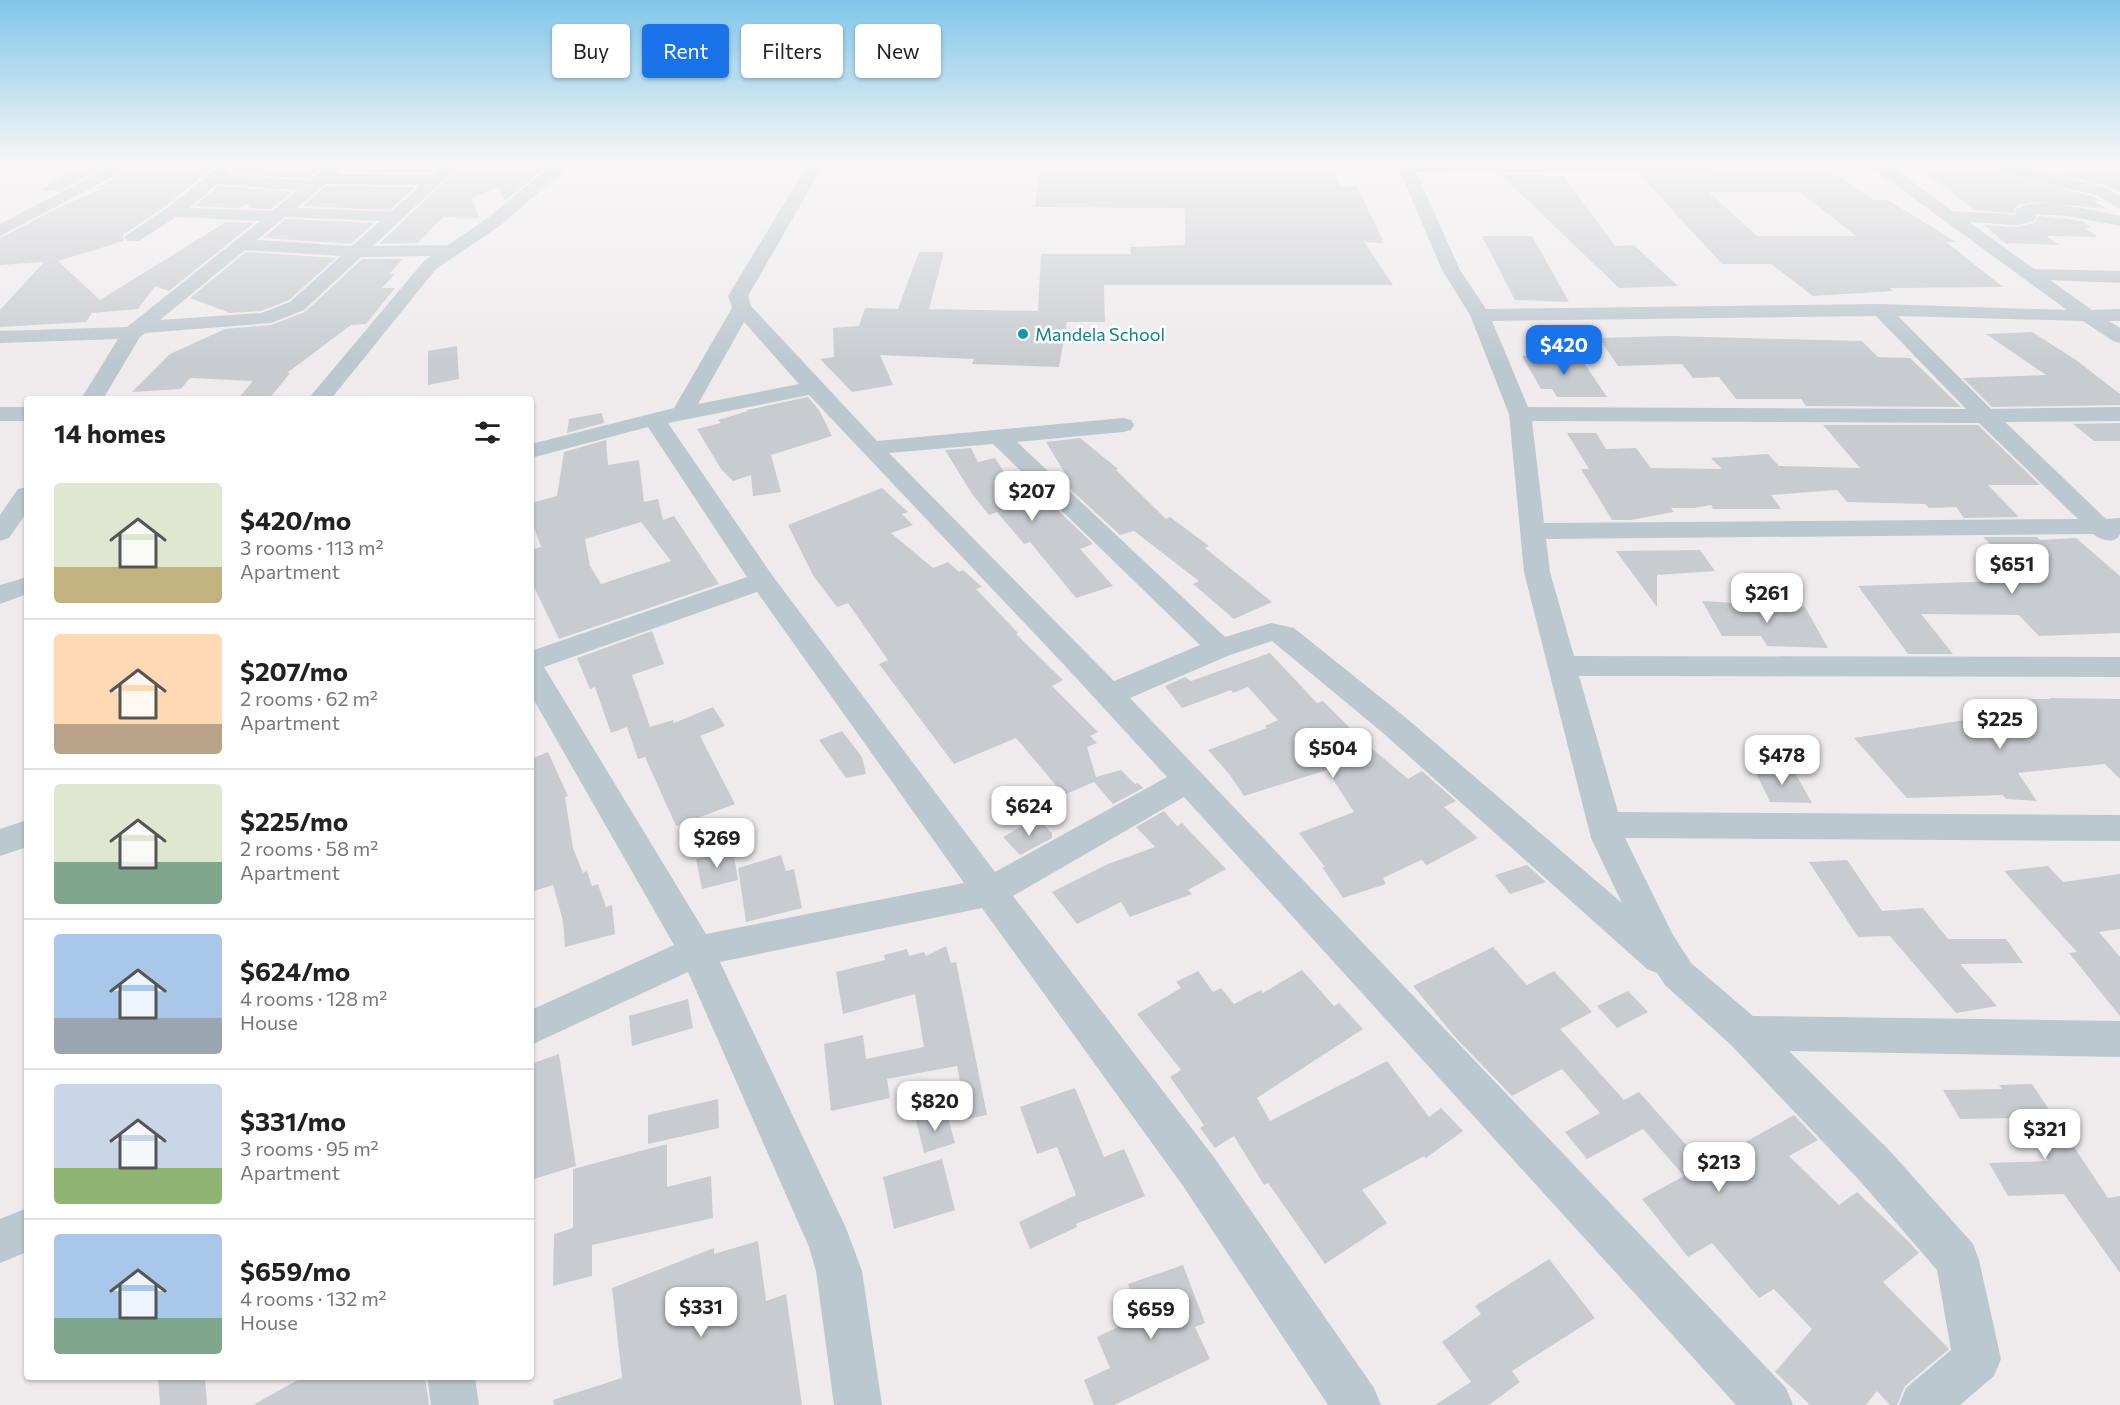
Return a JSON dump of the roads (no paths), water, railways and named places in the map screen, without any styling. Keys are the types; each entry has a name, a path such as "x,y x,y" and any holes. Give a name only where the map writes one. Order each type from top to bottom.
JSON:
{"street":[{"path":"133,237 145,230"},
{"path":"94,396 136,330 258,230"},
{"path":"0,337 136,330 264,319 297,306 382,230"},
{"path":"321,396 430,265 482,230"},
{"path":"777,230 738,296 742,308 812,388 1111,694 1188,780 1769,1405"},
{"path":"1434,230 1451,270 1480,315 1520,414 1537,572 1604,825 1608,838 1660,946 1678,974"},
{"path":"1968,230 2120,337"},
{"path":"239,244 357,252 451,250"},
{"path":"2029,274 2120,276"},
{"path":"668,416 742,308"},
{"path":"1480,315 1881,310 2056,316 2120,315"},
{"path":"1881,310 1985,416 2110,526 2120,545"},
{"path":"534,450 668,416 812,388"},
{"path":"0,414 24,414"},
{"path":"1520,414 1985,416 2120,414"},
{"path":"668,416 763,581 990,892 1198,1171 1358,1405"},
{"path":"872,448 1123,425"},
{"path":"999,436 1220,648"},
{"path":"0,533 24,498"},
{"path":"1532,531 2110,526"},
{"path":"534,660 763,581"},
{"path":"0,595 24,586"},
{"path":"1111,694 1220,648 1271,632 1284,635 1394,726 1678,974 1745,1033 1875,1166 1957,1260 1977,1359 1923,1405"},
{"path":"1562,666 2120,667"},
{"path":"534,675 697,951 830,1244 838,1271 858,1405"},
{"path":"534,1027 697,951 990,892 1188,780"},
{"path":"1604,825 2120,828"},
{"path":"0,843 24,834"},
{"path":"1745,1033 2120,1039"},
{"path":"0,1241 24,1231"},
{"path":"451,1380 455,1405"}],"place":[{"name":"Mandela School","path":"1023,334"}]}
